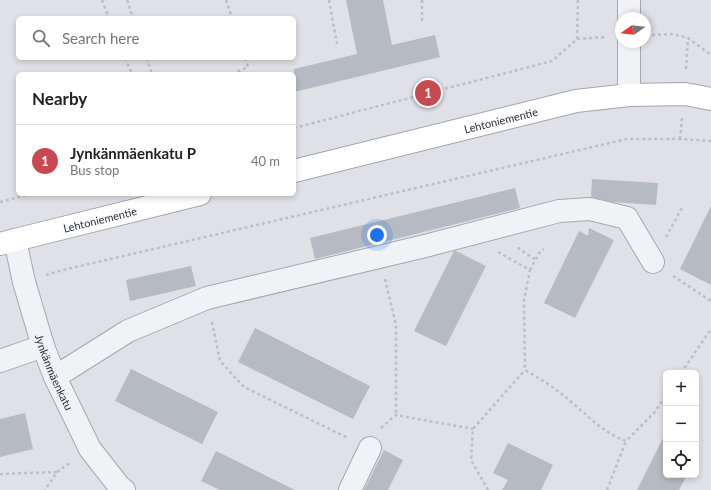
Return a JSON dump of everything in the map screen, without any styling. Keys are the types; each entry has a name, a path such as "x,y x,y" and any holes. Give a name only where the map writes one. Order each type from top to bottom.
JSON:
{"main road":[{"name":"Lehtoniementie","path":"296,171 576,101 629,95 685,94 711,99"},
{"name":"Lehtoniementie","path":"8,242 192,196"}],"street":[{"path":"629,0 629,12"},
{"path":"622,48 629,95"},
{"path":"55,377 128,331 207,298 559,211 590,209 627,218 653,262"},
{"name":"Jynkänmäenkatu","path":"8,242 24,282 43,346 55,377 90,449 119,486 124,490"},
{"path":"0,361 43,346"},
{"path":"350,490 362,444"}],"path":[{"path":"102,0 109,16"},
{"path":"127,0 132,16"},
{"path":"226,0 231,16"},
{"path":"329,0 337,44"},
{"path":"422,0 422,22"},
{"path":"577,39 578,0"},
{"path":"651,35 673,34 688,38 711,55"},
{"path":"296,127 552,61 577,39 615,40"},
{"path":"126,60 131,72"},
{"path":"148,60 151,72"},
{"path":"237,72 248,67 246,60"},
{"path":"24,282 62,270 626,139 680,139 711,141"},
{"path":"0,202 23,196"},
{"path":"683,206 653,262 711,301"},
{"path":"468,234 530,270"},
{"path":"488,490 471,460 473,429 525,370 524,300 530,270 539,253 544,249"},
{"path":"207,298 220,361 244,387 362,444 396,415 396,325 380,256"},
{"path":"530,256 536,260"},
{"path":"683,370 711,329"},
{"path":"525,370 558,391 604,429 617,438 626,441"},
{"path":"607,490 626,441 654,413 663,400"},
{"path":"396,415 473,429"},
{"path":"0,474 57,472 45,490"}],"building":[{"path":"346,0 383,0 392,45 435,35 440,57 296,92 296,72 294,72 294,69 357,54"},
{"path":"592,179 658,183 656,205 612,202 591,197"},
{"path":"515,188 520,208 315,259 310,238"},
{"path":"711,206 711,285 680,269"},
{"path":"589,228 614,240 575,318 544,303 579,231 588,236"},
{"path":"454,251 486,266 446,346 414,331"},
{"path":"191,266 196,286 130,301 126,280"},
{"path":"255,328 370,386 353,419 238,362"},
{"path":"131,369 218,412 202,444 115,401"},
{"path":"25,413 33,449 0,457 0,419"},
{"path":"663,438 663,478 685,478 679,490 637,490"},
{"path":"508,443 553,465 541,490 502,490 508,480 493,473"},
{"path":"384,450 403,460 388,490 364,490"},
{"path":"216,451 295,490 220,490 201,481"}],"place":[{"name":"Jynkänmäenkatu P","path":"428,93"}]}
